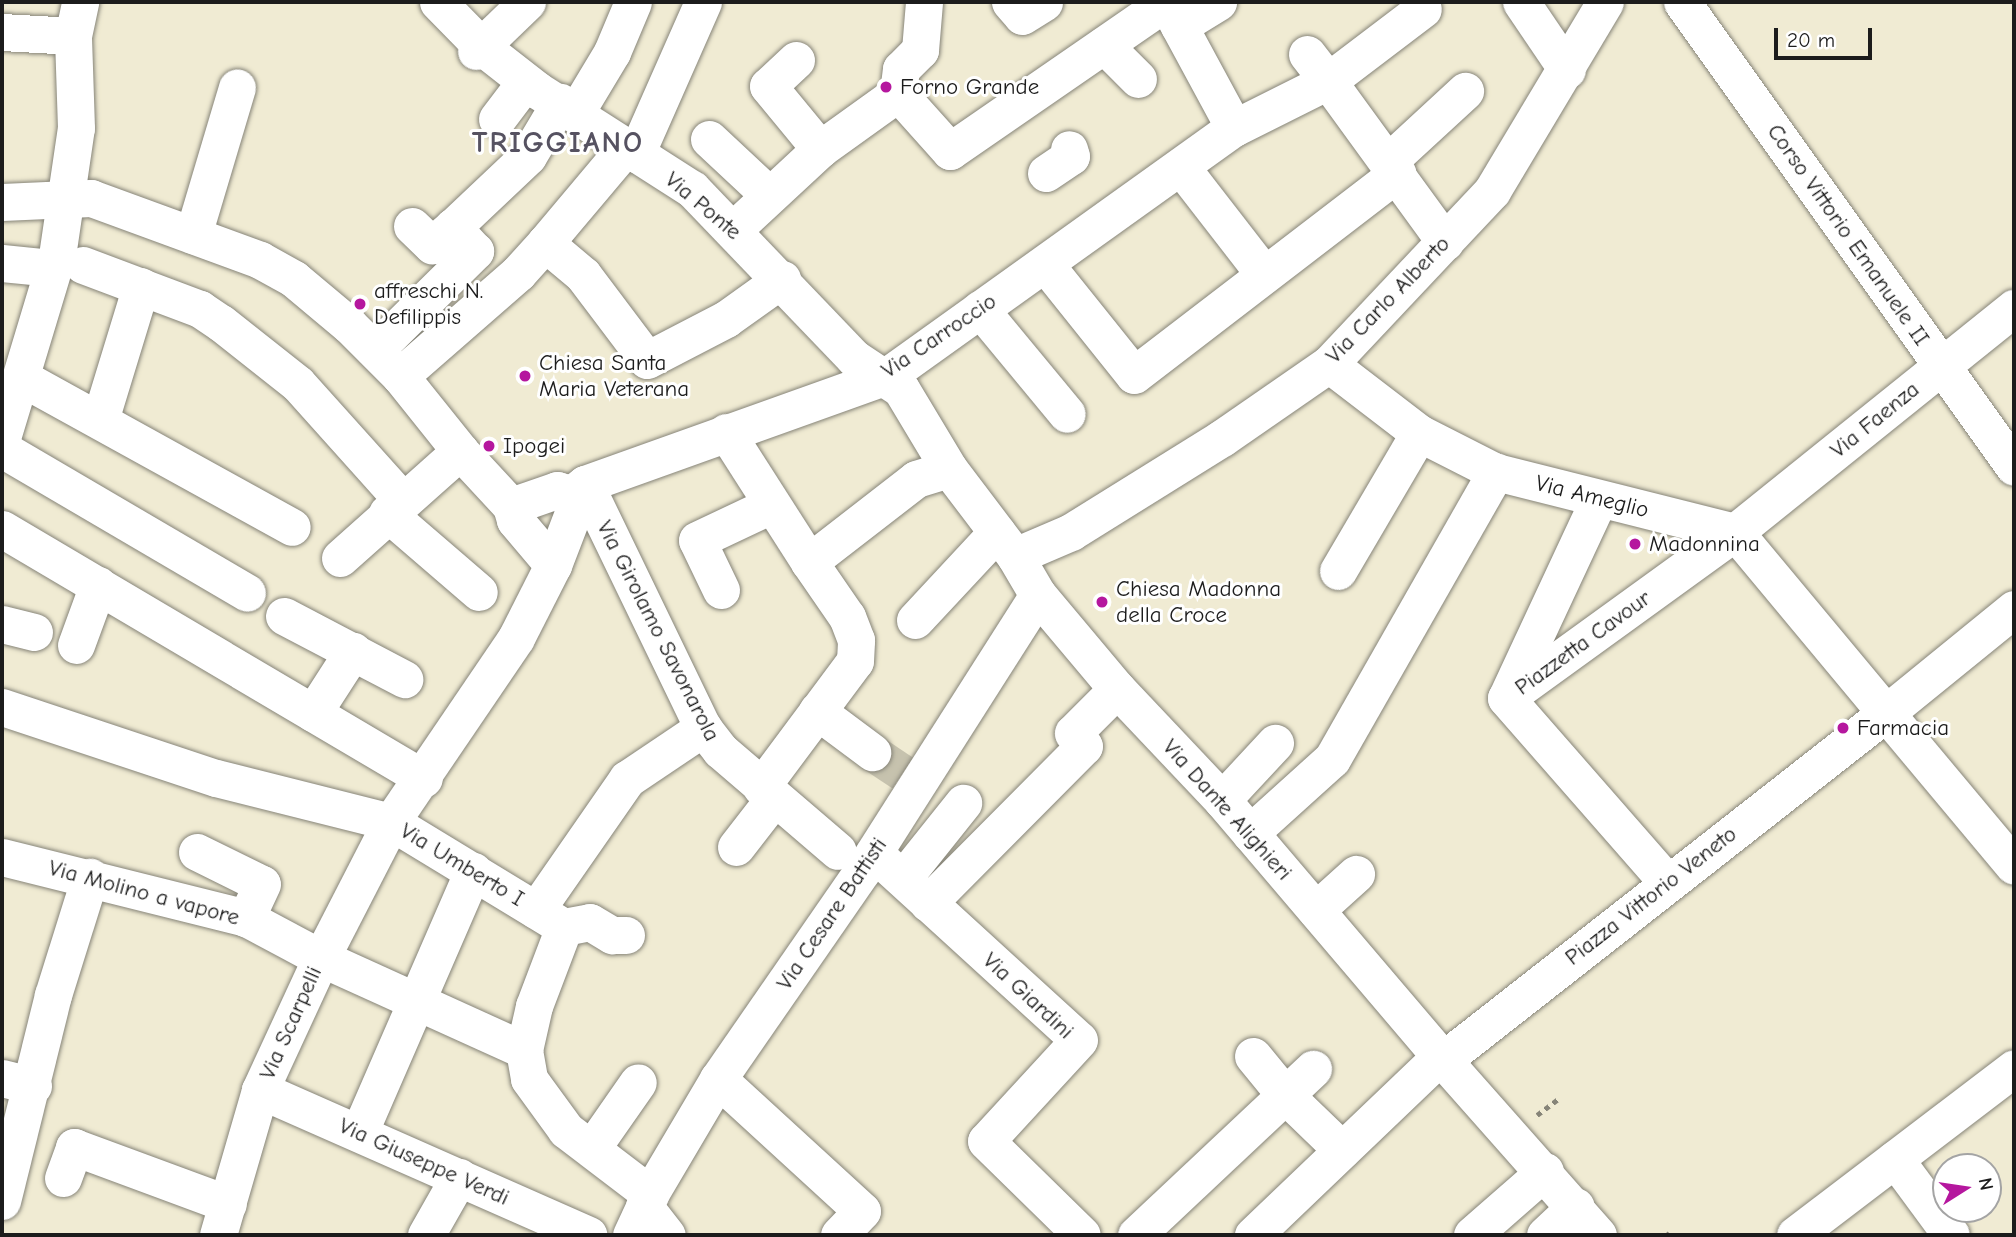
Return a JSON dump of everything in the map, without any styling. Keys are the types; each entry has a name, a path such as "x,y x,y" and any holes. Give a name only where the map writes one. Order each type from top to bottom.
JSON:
{"street":[{"name":"Via Ponte","path":"439,2 479,49 525,82 568,107 630,151 692,189 782,279 854,358 887,376"},
{"path":"479,49 527,2"},
{"path":"376,350 443,237 528,156 568,107 612,52 633,2"},
{"path":"401,376 519,273 630,151 703,2"},
{"path":"734,229 820,149 898,93 901,69 920,50 923,2"},
{"path":"1010,2 1022,16 1044,2"},
{"path":"898,93 950,151 1016,101 1038,93 1104,45 1171,10 1218,2"},
{"path":"1521,2 1567,70"},
{"name":"Via Carlo Alberto","path":"1006,544 1071,532 1222,438 1329,364 1492,191 1567,70 1605,2"},
{"name":"Corso Vittorio Emanuele II","path":"1682,2 2014,467"},
{"name":"Via Carroccio","path":"511,506 557,490 579,489 726,432 887,376 1317,67 1423,9"},
{"path":"1171,10 1234,128"},
{"path":"2,32 77,19 76,128 67,198 66,263 17,365 2,438"},
{"path":"1104,45 1138,79"},
{"path":"796,60 768,86 820,149"},
{"path":"1317,67 1445,242"},
{"path":"497,119 525,82"},
{"path":"193,235 237,87"},
{"path":"1045,264 1134,375 1264,274 1393,168 1465,91"},
{"path":"709,139 769,195"},
{"path":"1181,167 1264,274"},
{"path":"2,202 46,203 67,198 91,198 260,260 294,279 376,350 401,376 460,451 511,506 514,520 552,565 573,513 579,489"},
{"path":"545,243 583,275 647,360 726,319 782,279"},
{"path":"2,263 66,263 141,286 200,309 298,384 395,507 479,592"},
{"path":"100,420 141,286"},
{"path":"980,309 1067,414"},
{"name":"Via Faenza","path":"1735,532 2014,309"},
{"name":"Via Ameglio","path":"1329,364 1419,433 1496,472 1735,532"},
{"path":"17,365 100,420 292,527"},
{"name":"Via Dante Alighieri","path":"887,376 901,389 948,469 1006,544 1038,595 1117,689 1222,800 1443,1060"},
{"path":"726,432 771,505 847,617 856,640 855,661 817,711 736,847"},
{"path":"1338,572 1419,433"},
{"path":"2,449 247,593"},
{"path":"340,558 460,451"},
{"path":"809,562 916,479 948,469"},
{"path":"1250,833 1332,759 1496,472"},
{"name":"Via Girolamo Savonarola","path":"579,489 703,728 720,750 768,793 857,860"},
{"name":"Piazzetta Cavour","path":"1506,698 1600,499"},
{"path":"721,590 697,540 771,505"},
{"path":"2,528 424,779"},
{"path":"1735,532 1886,713 2010,854"},
{"name":"Piazzetta Cavour","path":"1506,698 1735,532"},
{"path":"915,620 1006,544"},
{"name":"Via Scarpelli","path":"223,1220 260,1090 321,958 391,822 424,779 516,638 552,565"},
{"path":"76,645 98,585"},
{"name":"Via Cesare Battisti","path":"642,1212 718,1079 857,860 915,780 1038,595"},
{"name":"Piazza Vittorio Veneto","path":"1254,1235 1430,1066 1443,1060 1886,713 2014,609"},
{"path":"284,616 404,679"},
{"path":"313,713 353,651"},
{"path":"916,890 1084,746 1073,733 1117,689"},
{"path":"1506,698 1667,882"},
{"name":"Via Umberto I","path":"2,707 216,778 391,822 550,918"},
{"path":"817,711 872,752"},
{"path":"667,1235 642,1212 592,1148 566,1130 541,1102 529,1079 524,1050 550,918 627,779 703,728"},
{"path":"1222,800 1275,743"},
{"path":"916,890 963,803"},
{"path":"197,852 262,884 246,918"},
{"name":"Via Molino a vapore","path":"2,857 246,918 321,958 524,1050"},
{"name":"Via Giardini","path":"857,860 916,890 1079,1040 986,1141 1082,1235"},
{"path":"359,1133 473,871"},
{"path":"1316,910 1356,874"},
{"path":"2,1201 18,1082 53,995 90,877"},
{"path":"550,918 590,922 612,935 626,935"},
{"path":"1253,1056 1285,1095 1342,1150"},
{"path":"1443,1060 1545,1171 1598,1235"},
{"path":"1795,1235 2014,1068"},
{"path":"1136,1235 1313,1069"},
{"path":"718,1079 862,1212 839,1235"},
{"path":"592,1148 638,1082"},
{"name":"Via Giuseppe Verdi","path":"260,1090 588,1235"},
{"path":"63,1178 74,1147 223,1220"},
{"path":"1895,1159 1951,1235"},
{"path":"1472,1235 1545,1171"},
{"path":"426,1235 459,1177"},
{"path":"1545,1235 1576,1206"}],"tunnel":[{"path":"872,752 911,778"}],"place":[{"name":"Forno Grande","path":"886,87"},
{"name":"affreschi N. Defilippis","path":"360,304"},
{"name":"Chiesa Santa Maria Veterana","path":"525,376"},
{"name":"Ipogei","path":"489,446"},
{"name":"Madonnina","path":"1635,544"},
{"name":"Chiesa Madonna della Croce","path":"1102,602"},
{"name":"Farmacia","path":"1843,728"}],"district":[{"name":"TRIGGIANO","path":"558,143"}]}
